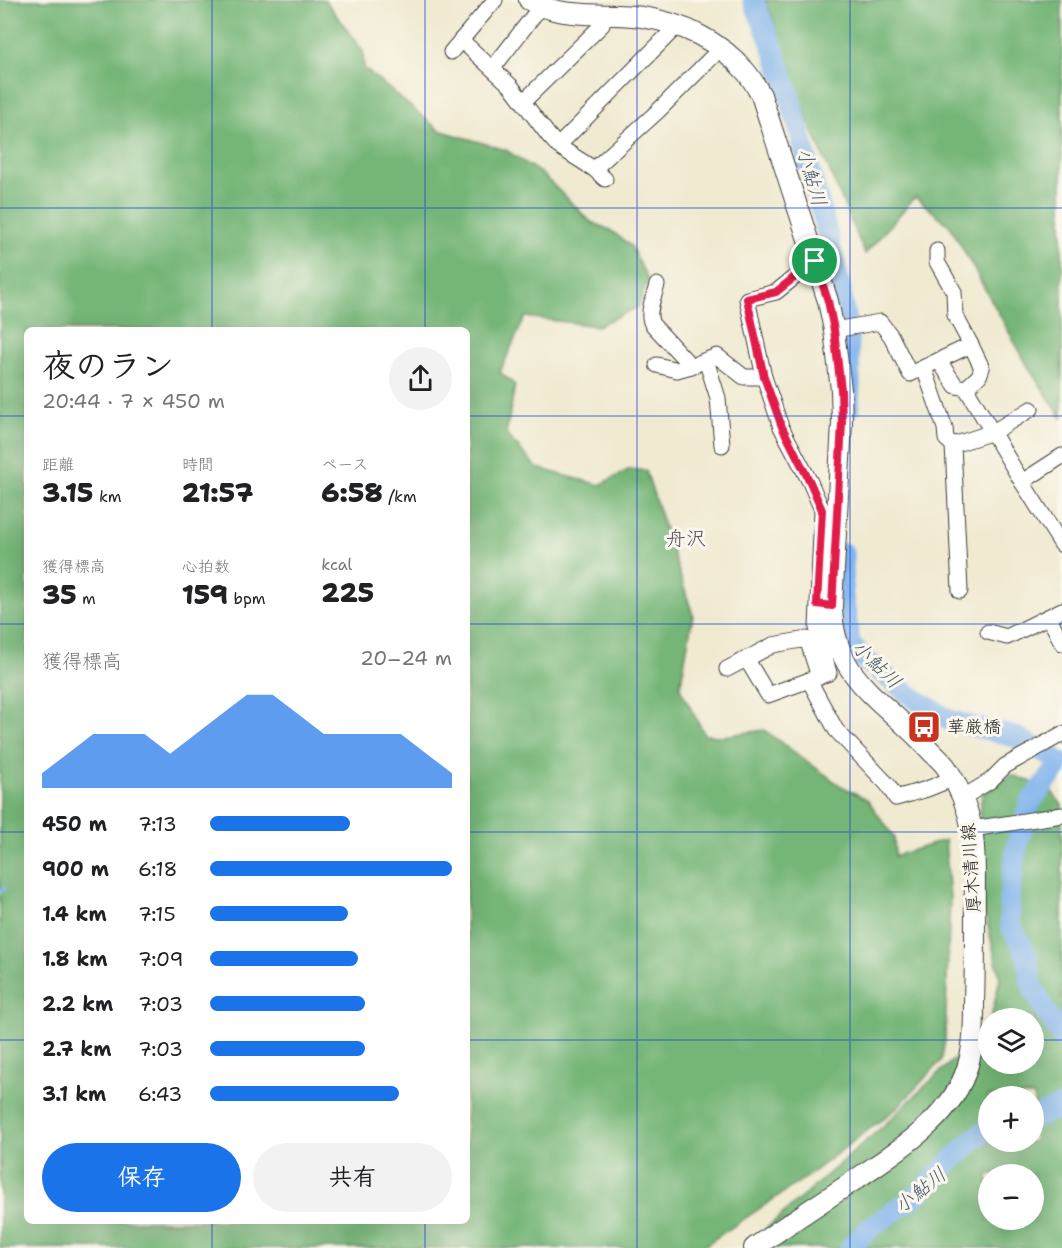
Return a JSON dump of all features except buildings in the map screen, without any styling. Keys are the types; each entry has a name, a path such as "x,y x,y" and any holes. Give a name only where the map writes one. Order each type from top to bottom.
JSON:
{"main road":[{"name":"厚木清川線","path":"535,3 555,10 643,17 677,26 702,36 722,47 747,72 761,95 838,330 842,423 825,605 841,655 852,674 945,767 963,798 972,829 975,944 973,1034 968,1066 961,1083 937,1117 900,1148 754,1248"}],"street":[{"path":"495,0 456,46 493,68 524,101 558,146 600,174 657,112 722,47"},
{"path":"493,68 535,3"},
{"path":"524,101 602,25 604,15"},
{"path":"558,146 677,26"},
{"path":"937,251 938,262 954,292 955,315 982,368 979,376 966,388"},
{"path":"747,660 768,695 829,674 817,628 825,605 822,510 782,427 764,377 747,299 776,292 815,261"},
{"path":"657,285 649,313 650,319 691,366"},
{"path":"838,330 880,322 891,336 910,374 971,345"},
{"path":"657,365 677,370 717,356 744,377 764,377"},
{"path":"706,360 718,398 722,445"},
{"path":"939,361 956,386 966,388 1062,545"},
{"path":"924,368 945,428 946,439 953,445 960,591"},
{"path":"953,445 993,432 1031,409"},
{"path":"1022,482 1062,456"},
{"path":"988,632 1007,637 1055,613 1062,643"},
{"path":"728,669 773,645 807,639 814,679 836,730 888,785 896,798 952,779"},
{"path":"963,798 990,781 1005,766 1062,734"},
{"path":"972,829 1058,816"}],"green space":[{"path":"0,0 325,0 363,51 364,68 439,130 506,150 542,174 591,222 610,230 631,246 648,280 638,307 597,326 525,317 500,372 515,385 506,434 537,468 600,485 630,469 646,471 693,615 680,688 705,735 723,736 764,730 841,786 867,799 894,837 895,856 945,840 950,897 945,1040 941,1061 897,1108 805,1178 701,1248 0,1248"},
{"path":"765,0 1062,0 1062,418 1029,368 950,226 915,197 865,254 795,90 778,33"},
{"path":"1012,775 1049,788 1062,805 1062,1248 745,1248 978,1039 978,1074 1044,1074 1044,1008 993,1008 1000,978 974,866 982,794"}],"waterway":[{"name":"小鮎川","path":"753,0 789,94 840,285 848,334 849,408"},
{"name":"小鮎川","path":"843,553 843,595 850,643 864,659 911,696 949,720 1019,738 1059,761 1057,768 1030,803 1017,845 1009,900 1011,926 1027,955 1031,982 1046,1013 1062,1037"},
{"path":"0,892 4,888"},
{"name":"小鮎川","path":"1044,1114 1062,1106"},
{"name":"小鮎川","path":"850,1248 872,1226 914,1198 978,1136"}],"place":[{"name":"華厳橋","path":"924,727"}],"district":[{"name":"舟沢","path":"686,538"}],"route":[{"path":"815,261 828,301 834,330 841,390 842,423 832,606 817,604 822,510 782,427 764,377 747,299 776,292 815,261"}]}
